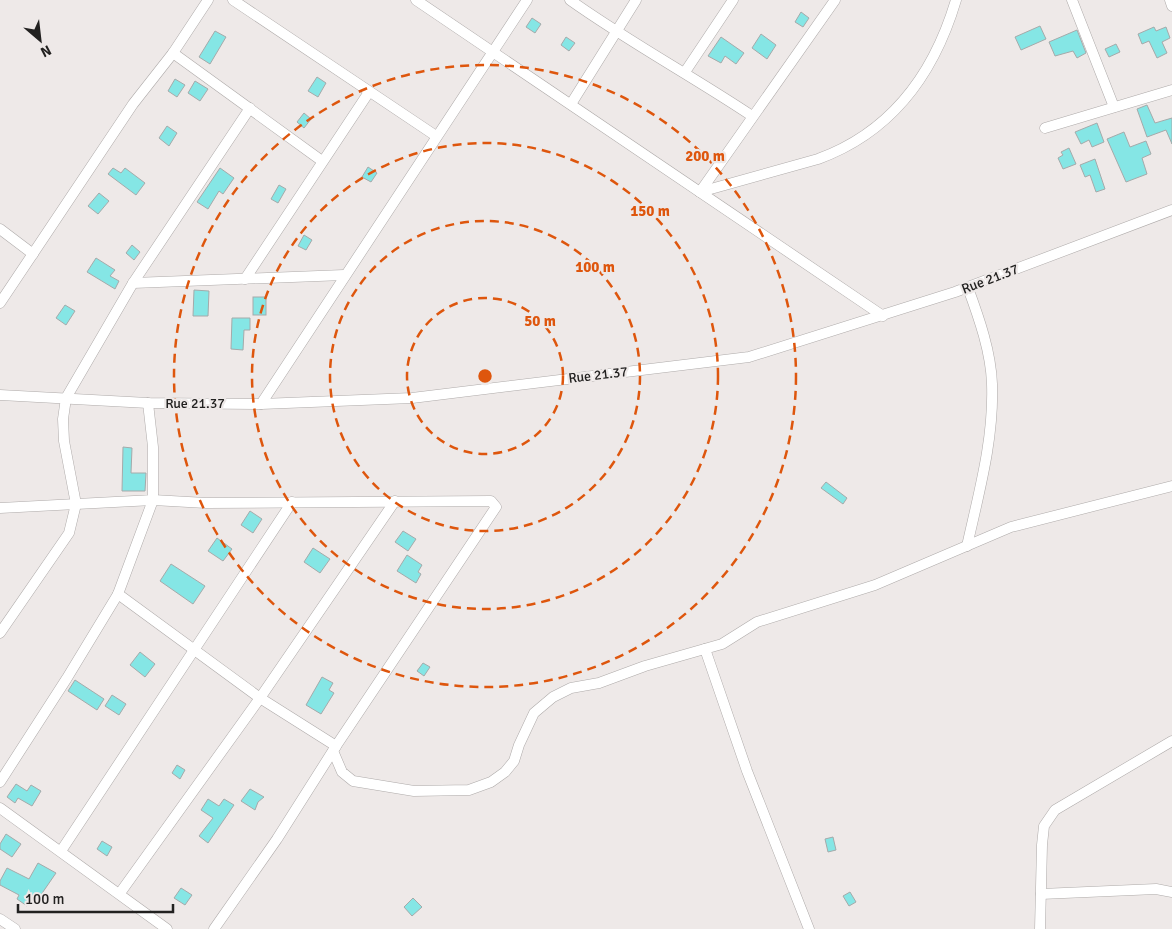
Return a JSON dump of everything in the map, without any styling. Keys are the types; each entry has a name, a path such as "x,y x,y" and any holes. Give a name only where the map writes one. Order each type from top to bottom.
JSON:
{"street":[{"path":"0,303 133,104 173,53 208,0"},
{"path":"233,0 436,136"},
{"path":"416,0 883,316"},
{"path":"261,404 344,275 527,0"},
{"path":"570,0 615,32 685,72 752,116"},
{"path":"571,104 636,0"},
{"path":"685,72 733,0"},
{"path":"700,192 834,0"},
{"path":"700,192 818,159 858,140 913,92 933,59 956,0"},
{"path":"1072,0 1114,107"},
{"path":"1170,0 1172,6"},
{"path":"173,53 322,161"},
{"path":"1045,128 1172,90"},
{"path":"246,279 369,92"},
{"path":"0,633 70,533 76,504 64,441 63,419 66,398 133,284 250,108"},
{"name":"Rue 21.37","path":"0,395 148,403 261,404 412,398 749,357 968,288 1172,210"},
{"path":"0,229 33,254"},
{"path":"133,284 344,275"},
{"path":"967,546 990,440 992,382 981,323 968,288"},
{"path":"0,782 118,594 153,500 153,447 148,403"},
{"path":"118,594 260,698 334,749 342,772 353,781 414,791 469,790 491,782 505,772 514,761 519,745 534,713 553,697 571,688 599,683 645,666 722,644 757,622 875,585 1021,524 1172,486"},
{"path":"0,508 153,500 206,503 491,501 496,507 334,749 277,839 214,929"},
{"path":"120,893 260,698 395,501"},
{"path":"61,851 292,502"},
{"path":"705,649 747,771 809,929"},
{"path":"1040,929 1044,826 1055,810 1172,741"},
{"path":"0,808 120,893 167,929"},
{"path":"1041,894 1156,889 1172,892"},
{"path":"0,919 15,929"}],"building":[{"path":"801,12 809,18 803,27 795,22"},
{"path":"532,18 541,24 535,33 526,27"},
{"path":"1040,26 1046,39 1021,50 1015,37"},
{"path":"1154,27 1156,31 1166,27 1170,38 1162,42 1167,53 1157,58 1149,41 1142,44 1138,34"},
{"path":"1077,30 1086,53 1077,58 1073,51 1055,56 1049,42"},
{"path":"215,31 226,37 210,64 199,57"},
{"path":"761,34 776,45 767,59 752,48"},
{"path":"566,37 575,43 569,51 561,45"},
{"path":"721,37 744,53 736,64 725,56 721,63 708,56"},
{"path":"1116,44 1120,52 1109,57 1105,49"},
{"path":"317,77 326,83 318,97 308,91"},
{"path":"175,79 185,85 177,97 168,91"},
{"path":"195,81 208,89 200,101 188,93"},
{"path":"1147,105 1155,123 1172,118 1172,144 1166,130 1147,137 1137,109"},
{"path":"304,113 311,119 304,128 297,122"},
{"path":"1097,123 1104,142 1092,147 1089,140 1081,144 1075,132"},
{"path":"167,126 177,133 169,146 159,138"},
{"path":"1124,132 1130,147 1146,141 1151,154 1142,158 1147,174 1126,182 1107,139"},
{"path":"1069,148 1076,164 1063,169 1058,158 1063,155 1061,152"},
{"path":"1095,159 1105,189 1096,192 1090,175 1085,177 1080,165"},
{"path":"368,167 377,173 371,182 362,177"},
{"path":"113,168 121,173 125,168 145,183 136,195 108,174"},
{"path":"220,168 234,178 223,194 219,191 208,209 197,202"},
{"path":"279,185 286,189 278,203 271,199"},
{"path":"99,193 109,201 98,214 88,206"},
{"path":"304,235 312,240 306,250 298,246"},
{"path":"132,245 140,252 134,260 126,253"},
{"path":"96,258 115,270 110,276 119,281 115,289 87,272"},
{"path":"194,290 209,291 208,316 193,316"},
{"path":"253,297 266,297 266,315 253,315"},
{"path":"65,305 75,311 66,325 56,318"},
{"path":"232,318 250,318 250,330 244,330 243,350 231,349"},
{"path":"123,447 132,448 131,473 146,473 145,491 122,491"},
{"path":"826,482 847,498 843,504 821,488"},
{"path":"250,511 262,519 253,533 241,525"},
{"path":"403,531 416,539 408,551 395,542"},
{"path":"217,538 232,549 223,561 208,551"},
{"path":"313,548 330,559 320,573 304,562"},
{"path":"407,555 422,565 418,572 421,574 416,583 397,571"},
{"path":"171,564 205,586 193,604 160,581"},
{"path":"140,652 155,664 145,677 130,665"},
{"path":"423,663 430,667 424,676 417,671"},
{"path":"322,677 333,683 329,690 334,693 321,714 306,705"},
{"path":"75,680 104,699 97,710 68,691"},
{"path":"112,695 126,704 119,715 105,706"},
{"path":"177,765 185,770 180,779 172,773"},
{"path":"16,784 27,791 31,785 41,791 32,806 18,798 15,803 7,797"},
{"path":"250,789 264,797 258,802 255,810 241,801"},
{"path":"208,799 219,806 224,799 234,805 208,843 199,836 213,818 201,810"},
{"path":"6,834 21,844 12,857 0,849 0,844"},
{"path":"833,837 836,850 828,852 825,839"},
{"path":"102,841 112,847 107,856 97,849"},
{"path":"38,863 56,873 36,902 31,899 27,906 17,899 19,895 0,885 0,881 7,868 29,879"},
{"path":"181,888 192,895 185,905 174,898"},
{"path":"850,892 856,902 849,906 843,896"},
{"path":"413,898 422,907 412,916 404,907"}]}
